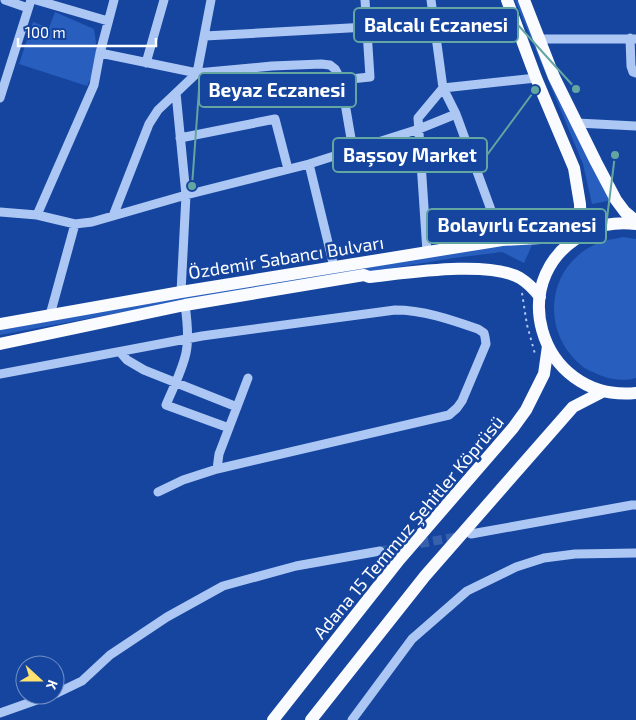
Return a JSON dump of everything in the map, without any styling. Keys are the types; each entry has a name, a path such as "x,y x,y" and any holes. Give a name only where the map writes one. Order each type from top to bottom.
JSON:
{"main road":[{"path":"507,0 536,78 574,168 580,204 580,236"},
{"path":"524,0 554,77 577,123 616,200 636,222"},
{"path":"636,222 604,226 580,236 566,246 554,259 544,281 538,307 542,334 553,356 572,376 594,389 604,392 618,394 636,393"},
{"name":"Özdemir Sabancı Bulvarı","path":"0,324 181,292 502,240 580,236"},
{"name":"Özdemir Sabancı Bulvarı","path":"0,344 185,305 364,275 369,277 444,270 480,269 505,272 526,282 540,297"},
{"name":"Adana 15 Temmuz Şehitler Köprüsü","path":"273,720 391,569 514,428 526,410 544,374 548,346"},
{"path":"311,720 425,576 573,407 604,392"}],"street":[{"path":"0,98 29,4 5,0"},
{"path":"36,0 108,21"},
{"path":"37,215 94,85 114,0"},
{"path":"146,63 164,0"},
{"path":"113,216 149,124 158,110 197,73 211,0"},
{"path":"341,80 370,77 365,0"},
{"path":"430,0 443,88 456,114 502,240"},
{"path":"205,36 367,27"},
{"path":"539,39 633,38 631,66 633,72 636,73"},
{"path":"100,53 197,73 272,66 330,65 335,69 341,80 353,150"},
{"path":"427,252 418,118 443,88 536,78"},
{"path":"176,93 186,195 181,292"},
{"path":"0,212 37,215 75,224 92,222 186,195 309,164 419,129 456,114"},
{"path":"180,138 275,119 288,169"},
{"path":"577,123 636,126"},
{"path":"309,164 334,267"},
{"path":"50,315 75,224"},
{"path":"185,305 187,339 184,360 166,404 229,428"},
{"path":"0,374 202,336 401,310 425,313 475,328 481,331 485,337 485,347 462,401 449,415 217,469 182,480 158,492"},
{"path":"120,352 132,364 144,370 237,407"},
{"path":"217,469 219,454 248,378"},
{"path":"471,534 636,505"},
{"path":"65,690 82,682 110,655 167,617 223,586 296,566 380,551"},
{"path":"352,720 412,639 467,591 516,567 544,558 575,554 636,553"},
{"path":"0,714 24,705"}],"path":[{"path":"514,276 521,289 527,325 535,354"}],"shaded area":[{"path":"515,0 519,0 613,200 592,204 583,164"},
{"path":"55,12 94,29 98,57 97,66 87,86 19,64 33,22 49,28"},
{"path":"623,237 636,239 636,378 620,380 605,377 582,366 568,351 559,334 554,316 555,298 560,281 569,265 583,252 604,241"},
{"path":"505,244 532,245 524,263 502,252 454,258 118,313 0,335 0,330 212,292"}],"tunnel":[{"path":"380,551 461,536"}],"place":[{"name":"Balcalı Eczanesi","path":"576,89"},
{"name":"Başsoy Market","path":"535,90"},
{"name":"Bolayırlı Eczanesi","path":"615,155"},
{"name":"Beyaz Eczanesi","path":"192,186"}]}
